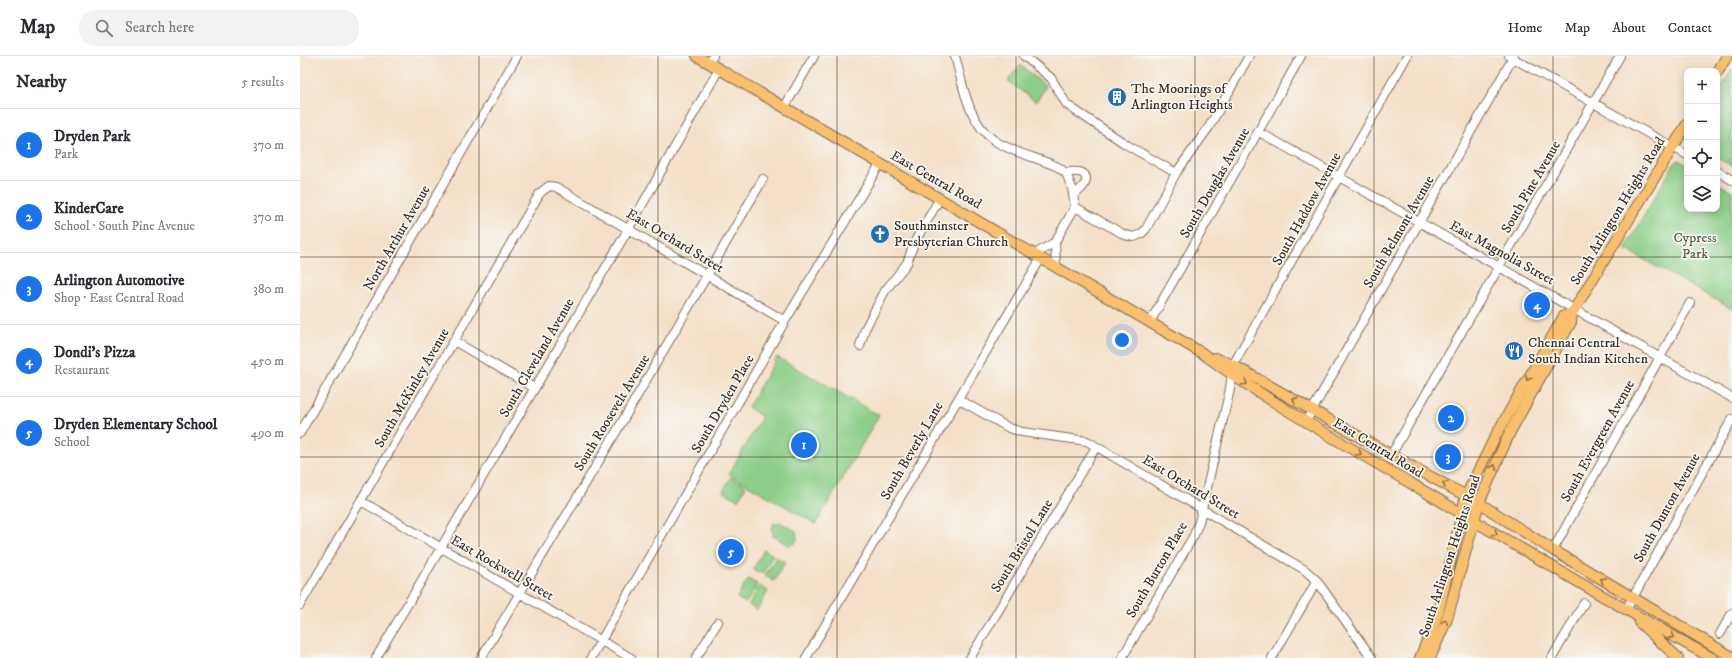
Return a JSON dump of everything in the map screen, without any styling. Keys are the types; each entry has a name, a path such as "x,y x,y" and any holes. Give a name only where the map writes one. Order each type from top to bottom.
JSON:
{"main road":[{"name":"East Central Road","path":"697,56 711,60 720,69 784,108 940,198 1202,353 1232,370 1312,410 1479,503 1553,550 1732,657"},
{"path":"1720,68 1727,56"},
{"name":"South Arlington Heights Road","path":"1430,658 1447,619 1479,503 1504,444 1571,322 1574,311 1684,129"},
{"name":"South Arlington Heights Road","path":"1420,658 1438,613 1466,496 1495,437 1564,316 1574,311"},
{"name":"East Central Road","path":"1232,370 1306,421 1461,514 1626,610"},
{"path":"1626,610 1711,658"},
{"path":"1626,610 1678,658"},
{"path":"1695,635 1711,658"}],"street":[{"name":"North Arthur Avenue","path":"300,433 517,56"},
{"path":"784,108 814,56"},
{"path":"955,56 970,110 986,134 1002,145 1051,164 1066,173 1074,194 1075,207 1055,242 1038,256"},
{"path":"1024,56 1051,78 1067,105 1127,145 1176,173"},
{"path":"1075,207 1125,236 1134,237 1141,234 1146,229 1176,173 1209,127 1249,56"},
{"name":"South Douglas Avenue","path":"1150,322 1301,56"},
{"name":"South Haddow Avenue","path":"1232,370 1406,56"},
{"name":"South Pine Avenue","path":"1391,455 1620,56"},
{"path":"1512,57 1684,153"},
{"name":"South Belmont Avenue","path":"1306,421 1420,222 1512,57"},
{"name":"South Cleveland Avenue","path":"376,658 629,228 720,69"},
{"name":"East Magnolia Street","path":"1259,132 1500,266 1574,311 1732,398"},
{"name":"South Dryden Place","path":"590,658 786,321 880,164"},
{"path":"1066,173 1077,170 1082,172 1086,179 1085,184 1074,194"},
{"path":"1720,173 1732,180"},
{"name":"South Roosevelt Avenue","path":"481,658 708,276 763,179"},
{"name":"East Orchard Street","path":"549,186 556,187 629,228 786,321"},
{"name":"South McKinley Avenue","path":"300,606 540,193 549,186"},
{"path":"860,346 865,330 886,291 907,263 914,243 940,198"},
{"path":"1055,242 1056,266"},
{"name":"South Beverly Lane","path":"806,658 958,399 1038,256"},
{"name":"South Evergreen Avenue","path":"1553,550 1690,303"},
{"path":"454,341 534,388"},
{"name":"South Burton Place","path":"1122,658 1194,535 1202,509 1230,389 1232,370"},
{"name":"East Orchard Street","path":"958,399 1008,428 1022,432 1078,439 1096,447 1305,570 1317,581 1372,658"},
{"name":"South Dunton Avenue","path":"1626,610 1732,419"},
{"name":"South Bristol Lane","path":"970,658 1096,447"},
{"name":"East Rockwell Street","path":"361,501 631,658"},
{"path":"1272,658 1317,581"},
{"path":"1552,658 1584,603"},
{"path":"1720,634 1732,613"},
{"path":"696,658 718,622"}],"green space":[{"path":"1020,65 1046,86 1036,102 1008,81"},
{"path":"1732,69 1732,166 1720,160 1720,90"},
{"name":"Cypress Park","path":"1678,160 1684,163 1684,212 1720,212 1720,185 1732,191 1732,309 1625,249 1675,162"},
{"path":"777,357 879,415 816,524 729,474 762,417 748,407"},
{"path":"731,477 746,486 738,500 723,491"},
{"path":"779,522 796,531 797,540 794,544 788,545 772,535 774,532 771,530 774,523 777,525"},
{"path":"764,550 773,555 762,574 753,569"},
{"path":"776,557 785,562 774,581 765,576"},
{"path":"748,579 757,584 746,603 737,598"},
{"path":"759,586 768,591 757,610 749,605"}],"place":[{"name":"The Moorings of Arlington Heights","path":"1117,97"},
{"name":"Southminster Presbyterian Church","path":"880,234"},
{"name":"Dondi's Pizza","path":"1537,305"},
{"name":"Chennai Central South Indian Kitchen","path":"1514,351"},
{"name":"KinderCare","path":"1451,418"},
{"name":"Dryden Park","path":"804,445"},
{"name":"Arlington Automotive","path":"1448,457"},
{"name":"Dryden Elementary School","path":"731,552"}]}
